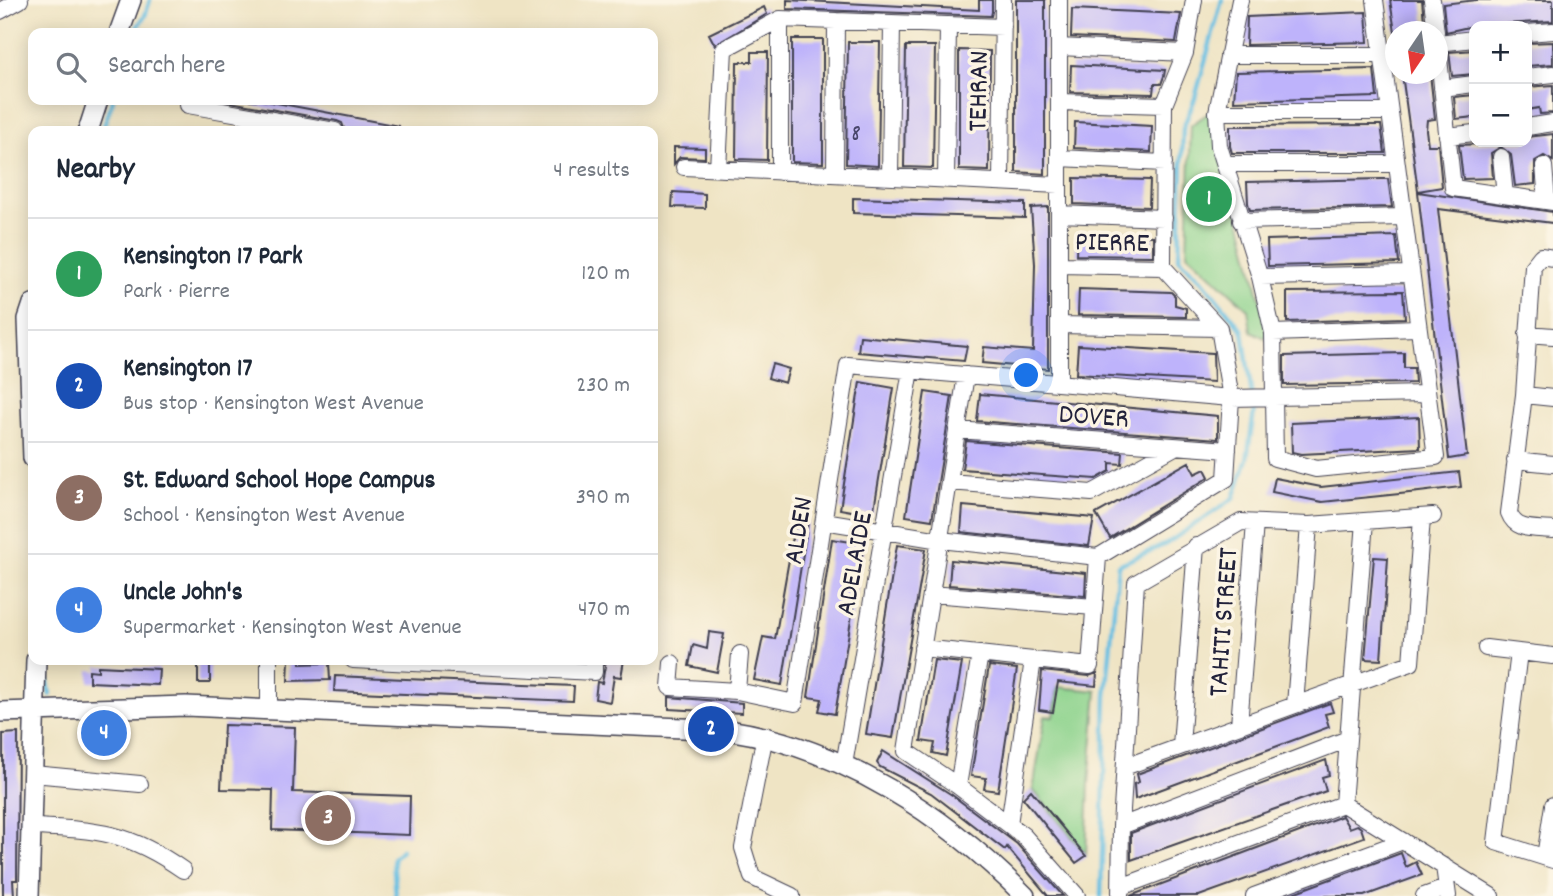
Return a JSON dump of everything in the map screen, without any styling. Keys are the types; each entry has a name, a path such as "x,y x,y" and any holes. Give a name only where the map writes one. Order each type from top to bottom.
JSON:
{"street":[{"path":"0,11 20,0"},
{"path":"121,28 131,0"},
{"name":"TEHRAN","path":"1001,182 1003,0"},
{"path":"1059,0 1059,383"},
{"path":"824,521 940,540 1098,557 1226,479 1236,398 1219,328 1163,267 1164,105 1185,53 1194,0"},
{"path":"1240,0 1217,112 1219,146 1260,277 1273,333 1270,398 1275,458 1316,469 1436,457 1409,274 1375,0"},
{"path":"1432,0 1435,21"},
{"path":"718,169 724,49 780,19 1003,27"},
{"path":"780,19 780,172"},
{"path":"835,174 836,21"},
{"path":"890,177 892,23"},
{"path":"946,180 948,25"},
{"path":"1532,33 1553,31"},
{"path":"1448,42 1469,40"},
{"path":"1059,47 1185,53"},
{"path":"1228,55 1382,55"},
{"path":"1532,76 1553,74"},
{"path":"1441,84 1453,188 1550,201 1544,166"},
{"path":"1442,88 1469,85"},
{"path":"1059,102 1164,105"},
{"path":"90,126 96,105"},
{"path":"188,105 292,126"},
{"path":"1217,112 1389,112"},
{"path":"1532,126 1553,124"},
{"path":"1447,136 1469,134"},
{"path":"1501,157 1505,195"},
{"path":"1059,158 1164,163"},
{"path":"1225,164 1396,164"},
{"path":"684,167 1059,185"},
{"path":"1059,214 1164,218"},
{"path":"1241,221 1402,217"},
{"path":"1553,258 1541,256 1533,266 1524,395 1509,513 1512,521 1522,527 1553,530"},
{"name":"PIERRE","path":"1059,265 1163,267"},
{"path":"1260,277 1409,274"},
{"path":"1059,325 1219,328"},
{"path":"1273,333 1417,328"},
{"path":"1527,334 1553,336"},
{"name":"ALDEN","path":"737,691 795,703 848,365 911,370"},
{"path":"911,370 1236,398 1426,394"},
{"name":"ADELAIDE","path":"844,765 911,370"},
{"path":"965,375 906,751 1009,824 1039,850 1077,896"},
{"path":"1524,395 1553,398"},
{"name":"DOVER","path":"957,430 1228,450"},
{"path":"948,482 1092,493 1176,446"},
{"path":"1515,460 1553,464"},
{"path":"1127,766 1411,663 1415,609 1428,517 1309,525 1241,522 1136,583 1127,766 1121,826 1121,891 1343,804"},
{"path":"1343,804 1365,521"},
{"name":"TAHITI STREET","path":"1239,725 1255,523"},
{"path":"1295,705 1309,525"},
{"path":"1181,746 1196,546"},
{"path":"922,648 1090,666 1098,557"},
{"path":"931,594 1094,607"},
{"path":"1415,609 1432,610"},
{"path":"1486,648 1553,656"},
{"path":"1519,652 1496,842 1549,859 1553,805"},
{"path":"672,663 670,687 737,691 740,654"},
{"path":"958,786 980,654"},
{"path":"1009,824 1033,660"},
{"path":"29,896 36,665"},
{"path":"269,665 269,710"},
{"path":"554,665 594,666"},
{"path":"0,712 36,713 135,706 269,710 728,730 765,735 844,765 900,796 958,834 1025,896"},
{"path":"765,735 743,848 752,877 792,896"},
{"path":"1121,826 1348,739"},
{"path":"33,774 140,784"},
{"path":"1343,804 1491,896"},
{"path":"32,827 100,831 132,839 183,870"},
{"path":"1254,896 1403,841"},
{"path":"1424,896 1447,892 1444,866"}],"green space":[{"path":"1213,110 1265,320 1267,339 1251,331 1248,309 1187,253 1191,125"},
{"path":"1058,687 1097,691 1086,854 1033,790 1045,716 1054,717"}],"building":[{"path":"787,0 979,10 979,0 992,0 992,12 991,16 787,9"},
{"path":"1016,0 1045,0 1045,174 1016,172"},
{"path":"1390,0 1422,0 1424,21 1393,21"},
{"path":"1476,0 1553,0 1553,21 1469,21 1469,27 1448,32 1443,4"},
{"path":"764,7 767,14 715,45 709,34"},
{"path":"1072,9 1181,14 1176,42 1071,37"},
{"path":"1366,12 1368,42 1246,45 1247,17"},
{"path":"792,39 823,39 823,163 792,162"},
{"path":"848,42 880,42 878,166 846,164"},
{"path":"1553,42 1553,64 1532,66 1532,43"},
{"path":"906,46 935,46 933,168 904,167"},
{"path":"959,50 990,51 989,171 959,170"},
{"path":"1469,50 1469,74 1452,76 1449,52"},
{"path":"752,52 768,52 767,160 736,159 737,62 752,62"},
{"path":"1071,65 1165,70 1161,84 1154,84 1153,94 1070,92"},
{"path":"1374,69 1377,97 1234,101 1236,72"},
{"path":"1403,84 1431,84 1435,119 1427,120 1426,130 1428,145 1438,145 1442,187 1418,191"},
{"path":"1553,85 1553,113 1540,114 1539,108 1532,109 1532,87"},
{"path":"1469,96 1469,118 1456,119 1454,97"},
{"path":"247,105 288,105 399,126 343,126 337,121"},
{"path":"1075,122 1152,126 1151,152 1074,148"},
{"path":"1381,125 1385,153 1232,153 1230,146 1230,126"},
{"path":"1553,134 1553,161 1544,156 1535,161 1535,184 1515,186 1511,155 1501,147 1532,147 1532,136"},
{"path":"1459,145 1501,147 1491,153 1493,178 1463,179"},
{"path":"674,147 705,148 705,158 680,157 674,164"},
{"path":"1074,178 1150,180 1149,207 1074,204"},
{"path":"1388,179 1392,207 1250,210 1248,203 1247,182"},
{"path":"673,192 705,194 705,208 672,207"},
{"path":"1418,192 1553,212 1553,223 1438,209 1467,456 1449,459"},
{"path":"853,198 1025,203 1025,218 853,213"},
{"path":"1048,207 1048,369 982,363 984,347 1033,351 1035,264 1031,208"},
{"path":"1077,233 1153,236 1153,256 1076,255"},
{"path":"1396,236 1399,263 1268,266 1267,240"},
{"path":"1079,289 1171,292 1175,296 1175,305 1186,308 1186,317 1078,315"},
{"path":"1403,291 1405,318 1287,322 1287,292"},
{"path":"860,336 967,346 964,361 858,352"},
{"path":"1078,345 1213,353 1214,382 1076,374"},
{"path":"1404,353 1404,368 1414,368 1415,383 1284,385 1284,356"},
{"path":"772,364 789,369 785,383 768,378"},
{"path":"860,382 894,388 873,515 840,509"},
{"path":"925,392 952,396 932,520 906,516"},
{"path":"980,394 1218,416 1218,439 977,421"},
{"path":"1419,417 1420,448 1301,454 1292,452 1291,423"},
{"path":"966,441 1123,453 1122,464 1110,463 1110,471 1096,479 962,469"},
{"path":"1189,462 1195,474 1205,469 1209,477 1110,538 1096,514"},
{"path":"1459,472 1461,487 1419,492 1322,502 1272,492 1275,478 1321,487"},
{"path":"963,506 1094,518 1089,546 961,532"},
{"path":"797,514 809,516 782,685 754,680 763,637 775,639"},
{"path":"832,539 864,544 835,714 819,711 822,699 808,697"},
{"path":"897,545 926,549 893,738 866,734"},
{"path":"1374,557 1388,558 1381,660 1365,659"},
{"path":"951,560 1086,573 1085,596 949,585"},
{"path":"709,632 724,634 717,672 689,666 693,645 707,649"},
{"path":"934,660 962,663 946,756 933,753 935,743 921,741"},
{"path":"198,665 210,665 210,683 198,683"},
{"path":"289,665 329,665 330,680 288,681"},
{"path":"605,665 623,665 621,677 614,676 610,702 595,699 597,682 602,683"},
{"path":"98,666 159,669 158,685 89,682 89,670 98,671"},
{"path":"989,666 1017,669 998,791 984,789 986,778 971,776"},
{"path":"1042,671 1089,676 1097,673 1096,686 1058,682 1053,712 1039,710"},
{"path":"335,676 574,686 573,701 334,691"},
{"path":"669,697 742,703 742,713 669,709"},
{"path":"1330,703 1333,712 1325,714 1329,727 1135,799 1134,784 1139,782 1137,774"},
{"path":"224,725 295,727 293,792 410,796 409,835 272,830 273,790 221,789"},
{"path":"18,733 17,880 13,880 14,896 3,896 3,734"},
{"path":"883,751 952,795 1017,844 1063,896 1048,896 1007,847 1005,850 931,793 880,767 877,763"},
{"path":"1326,760 1329,775 1322,777 1326,791 1131,860 1131,833"},
{"path":"1031,790 1086,856 1076,863 1023,798"},
{"path":"1342,816 1349,828 1357,825 1361,828 1364,837 1199,896 1130,896"},
{"path":"1401,853 1406,867 1416,862 1422,875 1364,896 1285,896"}],"waterway":[{"path":"137,28 145,16 150,0"},
{"path":"1101,896 1106,696 1118,565 1166,544 1234,498 1247,459 1254,412 1243,331 1202,280 1179,258 1183,128 1195,98 1222,0"},
{"path":"104,126 111,105"},
{"path":"47,665 50,695"},
{"path":"396,896 393,858 401,850"}],"place":[{"name":"Kensington 17 Park","path":"1209,199"},
{"name":"Kensington 17","path":"711,729"},
{"name":"Uncle John's","path":"104,733"},
{"name":"St. Edward School Hope Campus","path":"328,818"}]}
